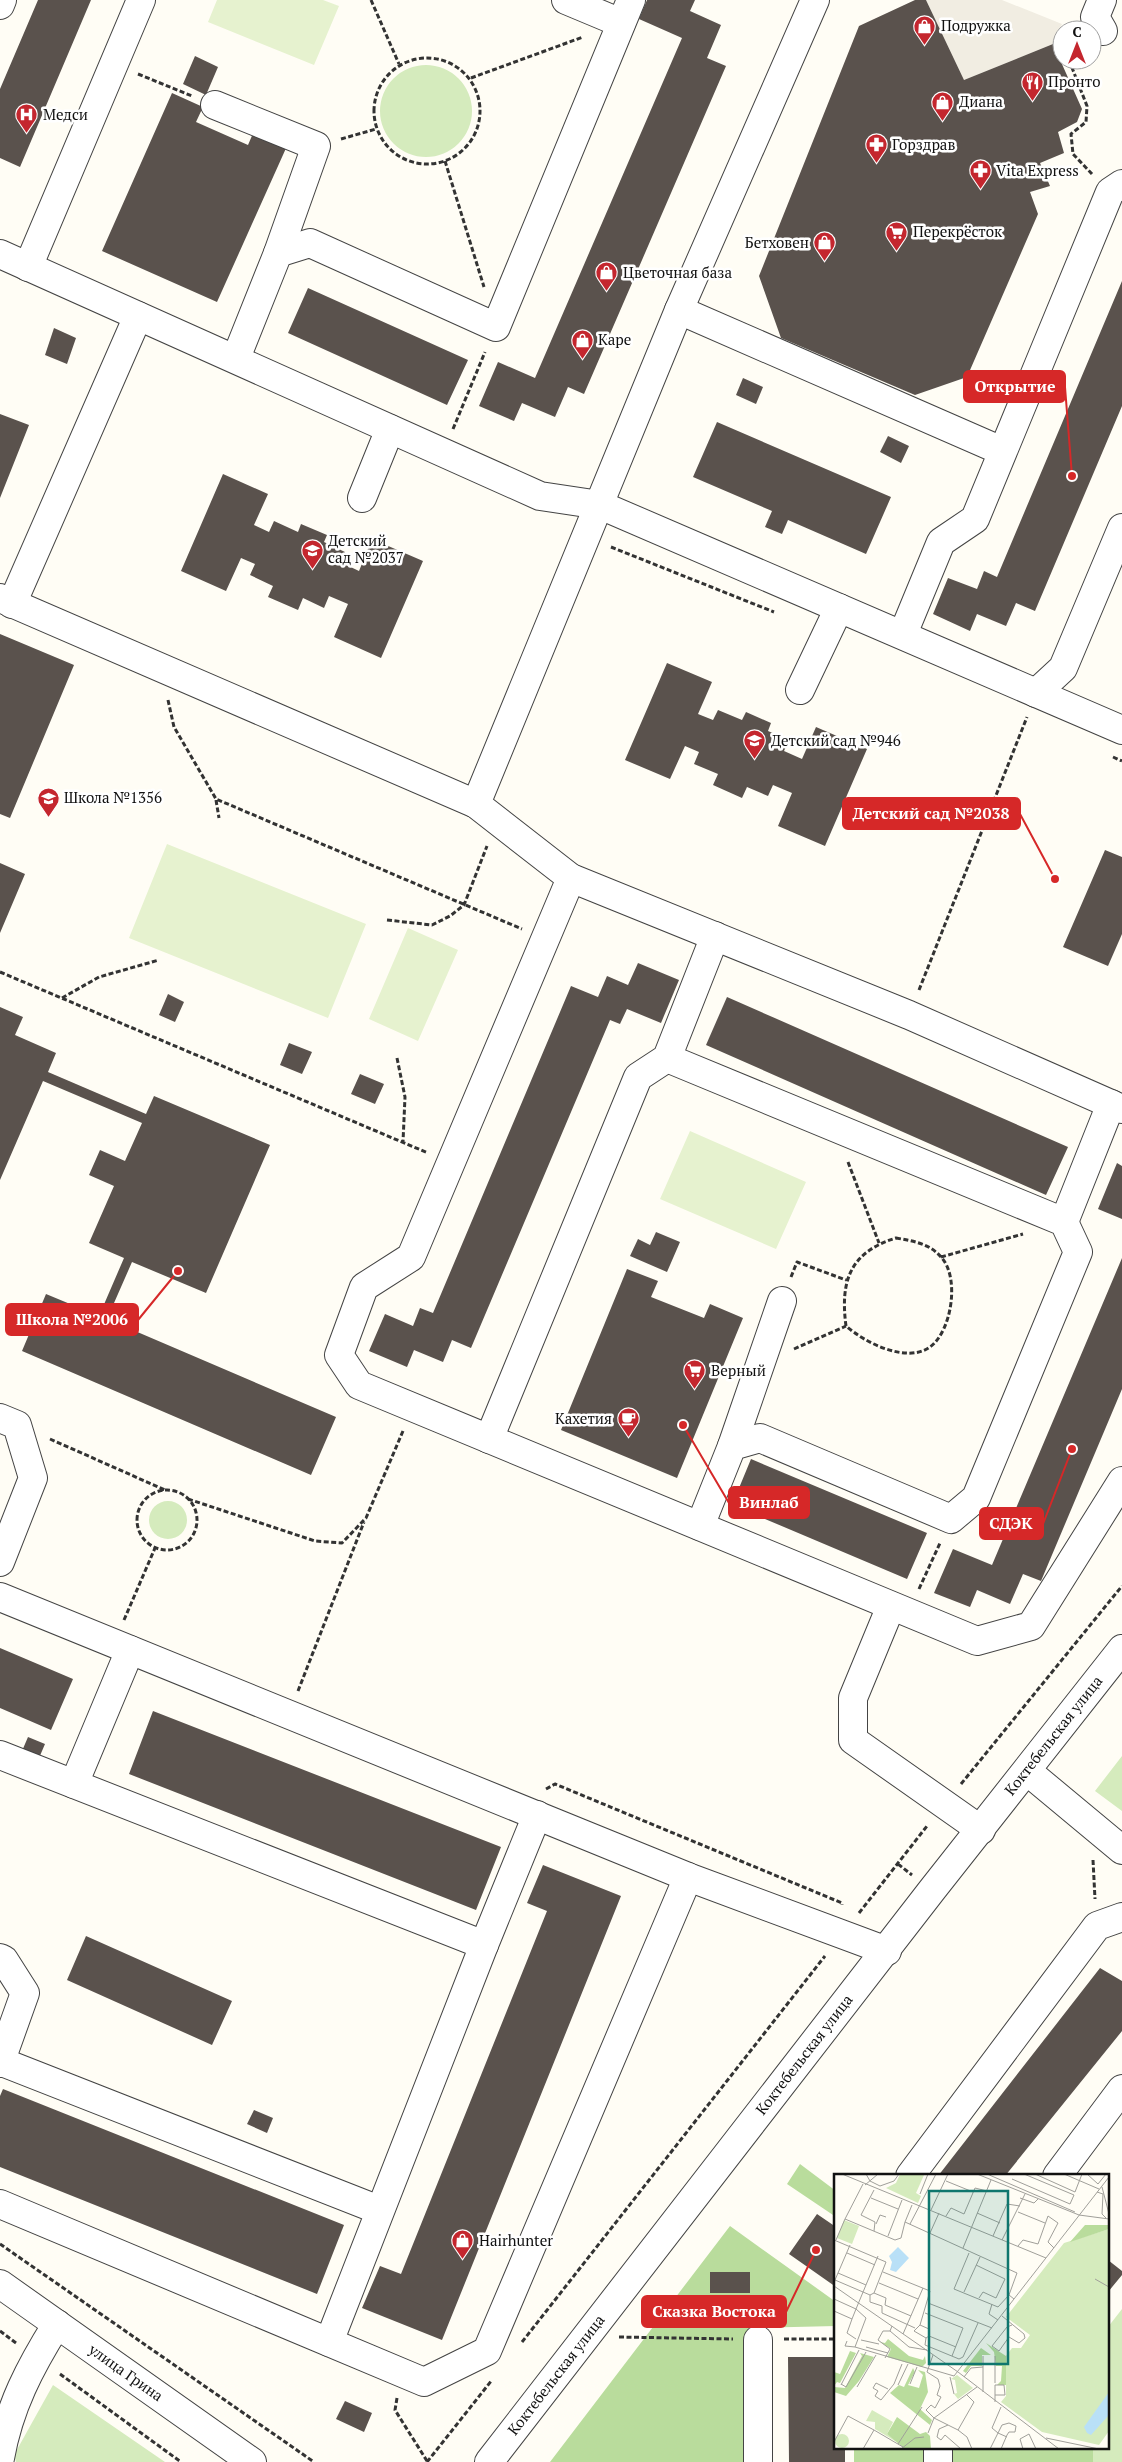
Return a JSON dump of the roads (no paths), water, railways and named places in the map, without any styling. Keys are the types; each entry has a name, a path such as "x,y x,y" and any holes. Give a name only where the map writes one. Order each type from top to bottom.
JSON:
{"street":[{"path":"0,5 2,0"},
{"path":"28,267 141,0"},
{"path":"278,253 310,242 496,327 626,12 566,0"},
{"path":"487,812 600,505 679,310 814,0"},
{"path":"1102,0 1095,17 1103,31"},
{"path":"215,105 316,146 278,253 236,358"},
{"path":"903,634 941,542 975,518 1110,192 1122,184"},
{"path":"0,254 236,358 540,496 600,505 1122,730"},
{"path":"679,310 1002,451"},
{"path":"138,316 6,601 487,812 571,878 909,1016 1116,1106 1064,1222"},
{"path":"362,498 390,429"},
{"path":"1036,693 1063,668 1122,528"},
{"path":"800,690 839,608"},
{"path":"571,878 411,1257 364,1287 339,1355 359,1385 978,1641 1031,1626 1122,1481"},
{"path":"489,1439 638,1077 667,1058 715,936"},
{"path":"667,1058 1064,1222 1078,1252 976,1498 951,1519 760,1438 732,1446"},
{"path":"700,1526 732,1446 782,1301"},
{"path":"0,1562 33,1478 9,1421"},
{"path":"0,1597 289,1715 539,1804 688,1877 886,1951"},
{"path":"900,1609 853,1698 853,1740 981,1830"},
{"path":"74,1784 122,1647"},
{"name":"Коктебельская улица","path":"489,2462 1122,1649"},
{"path":"0,1755 484,1945"},
{"path":"1027,1771 1122,1850"},
{"path":"329,2342 539,1804"},
{"path":"0,2204 424,2382 487,2351 688,1877"},
{"path":"911,2174 1096,1926 1122,1917"},
{"path":"0,1958 4,1960 24,1993 1,2063 379,2210"},
{"path":"1058,2174 1122,2089"},
{"name":"улица Грина","path":"0,2284 252,2462"},
{"path":"0,2458 7,2422 36,2357 57,2324"},
{"path":"758,2340 758,2462"}],"place":[{"name":"Подружка","path":"925,45"},
{"name":"Пронто","path":"1032,101"},
{"name":"Диана","path":"943,121"},
{"name":"Медси","path":"27,134"},
{"name":"Горздрав","path":"876,164"},
{"name":"Vita Express","path":"980,190"},
{"name":"Перекрёсток","path":"897,251"},
{"name":"Бетховен","path":"825,262"},
{"name":"Цветочная база","path":"607,292"},
{"name":"Каре","path":"582,359"},
{"name":"Открытие","path":"1072,476"},
{"name":"Детский сад №2037","path":"312,569"},
{"name":"Детский сад №946","path":"755,760"},
{"name":"Школа №1356","path":"48,817"},
{"name":"Детский сад №2038","path":"1055,879"},
{"name":"Школа №2006","path":"178,1271"},
{"name":"Верный","path":"695,1390"},
{"name":"Винлаб","path":"683,1425"},
{"name":"Кахетия","path":"628,1438"},
{"name":"СДЭК","path":"1072,1449"},
{"name":"Сказка Востока","path":"816,2250"},
{"name":"Hairhunter","path":"463,2260"}]}
